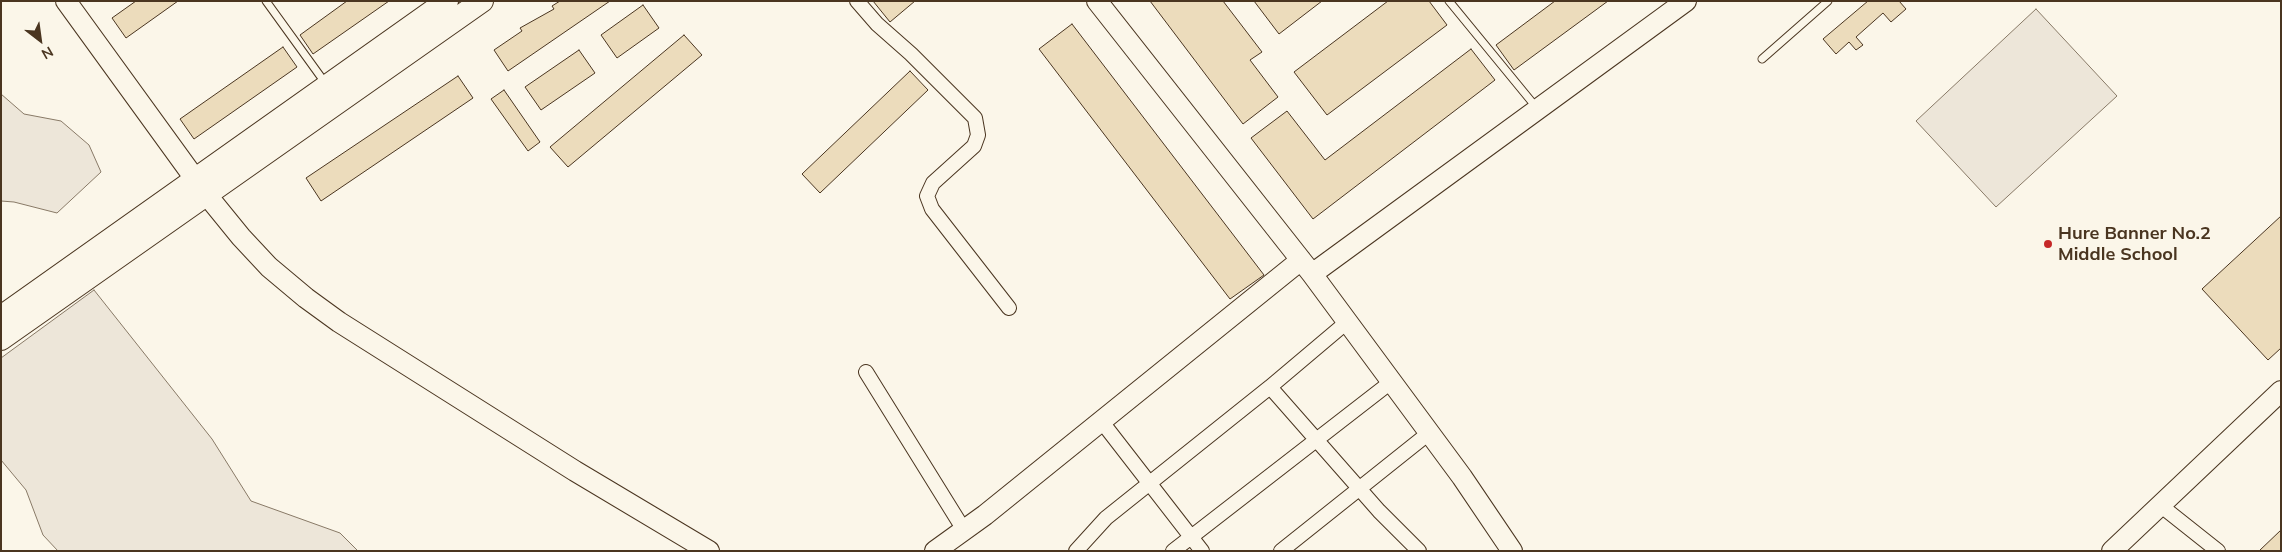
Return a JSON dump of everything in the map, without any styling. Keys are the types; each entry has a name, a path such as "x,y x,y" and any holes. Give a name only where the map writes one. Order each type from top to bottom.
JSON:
{"main road":[{"path":"1,339 201,187 328,86 446,1"},
{"path":"1,317 482,1"}],"street":[{"path":"66,1 201,187 241,237 269,267 332,317 575,471 709,551"},
{"path":"857,1 877,24 911,54 975,118 978,136 974,146 933,183 927,196 932,209 1009,308"},
{"path":"1097,1 1307,267 1429,433 1512,551"},
{"path":"935,551 1307,267 1538,109 1686,1"},
{"path":"1076,551 1106,518 1270,387 1347,322"},
{"path":"866,372 964,530"},
{"path":"1173,551 1391,382"},
{"path":"1270,387 1360,489 1419,551"},
{"path":"2112,551 2281,391"},
{"path":"1102,422 1202,551"},
{"path":"1281,551 1429,433"},
{"path":"2160,505 2218,551"}],"lane":[{"path":"266,1 328,86"},
{"path":"1449,1 1538,109"},
{"path":"1762,59 1828,1"}],"shaded area":[{"path":"2036,9 2117,96 1996,207 1916,121"},
{"path":"1,94 24,114 61,121 89,145 101,172 57,213 14,202 1,201"},
{"path":"94,290 212,439 251,501 340,533 358,551 58,551 43,535 26,490 1,460 1,358"}],"building":[{"path":"136,1 178,1 126,38 112,18"},
{"path":"347,1 389,1 313,54 300,35"},
{"path":"560,1 610,1 508,71 494,50 522,31 520,28 554,9 552,6"},
{"path":"873,1 915,1 890,22"},
{"path":"1150,1 1223,1 1262,52 1250,60 1278,97 1243,124"},
{"path":"1254,1 1322,1 1279,34"},
{"path":"1388,1 1429,1 1447,25 1327,115 1294,72"},
{"path":"1555,1 1608,1 1514,70 1496,45"},
{"path":"1868,1 1899,1 1906,9 1891,22 1883,13 1856,37 1863,45 1856,50 1849,42 1836,54 1823,39"},
{"path":"643,5 659,28 617,58 601,35"},
{"path":"1072,24 1264,275 1230,299 1039,49"},
{"path":"684,35 702,55 568,167 550,147"},
{"path":"283,47 297,67 194,139 180,119"},
{"path":"1471,49 1495,80 1313,219 1251,138 1287,111 1325,160"},
{"path":"579,50 595,73 541,110 525,87"},
{"path":"910,71 928,90 820,193 802,174"},
{"path":"458,76 473,98 321,201 306,178"},
{"path":"504,90 540,142 528,151 491,99"},
{"path":"2281,216 2281,348 2268,360 2202,289"},
{"path":"2281,530 2281,551 2259,551"}],"place":[{"name":"Hure Banner No.2 Middle School","path":"2048,244"}]}
